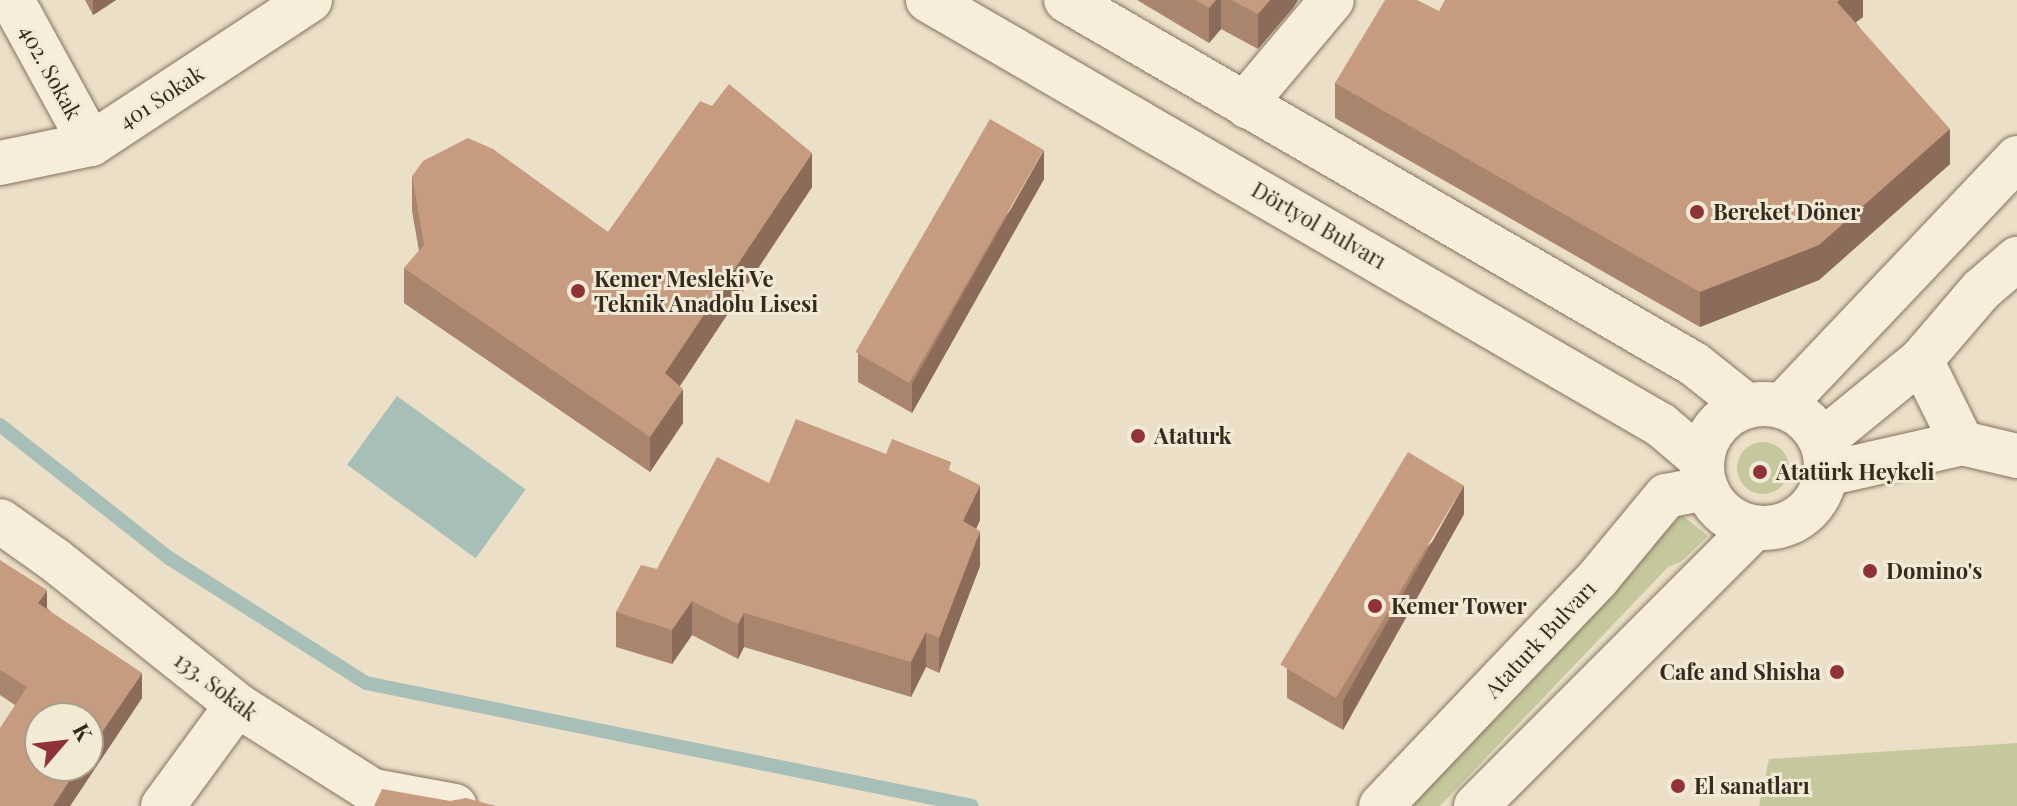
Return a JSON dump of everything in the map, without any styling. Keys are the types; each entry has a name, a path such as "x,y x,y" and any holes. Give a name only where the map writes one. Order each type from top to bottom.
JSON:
{"main road":[{"name":"402. Sokak","path":"12,0 91,144"},
{"name":"401 Sokak","path":"0,163 91,144 310,0"},
{"name":"Dörtyol Bulvarı","path":"928,0 1647,416 1704,474"},
{"path":"1066,0 1765,406 1799,414 1824,458 1821,493 1809,510 1793,521 1774,528 1754,528 1725,514 1704,474 1705,445 1722,420 1765,406 2017,158"},
{"path":"1248,107 1257,89 1332,0"},
{"path":"1824,458 1921,360 1981,290 2017,259"},
{"path":"1921,360 1962,443"},
{"path":"1824,458 1962,443 2017,456"},
{"name":"Ataturk Bulvarı","path":"1381,806 1598,578 1666,496 1704,474"},
{"name":"133. Sokak","path":"0,521 55,560 237,705 373,791 455,806"},
{"path":"1476,806 1754,528"},
{"path":"163,806 237,705"}],"green space":[{"path":"1763,442 1781,450 1789,468 1781,486 1763,494 1745,486 1737,468 1745,450"},
{"path":"1682,515 1708,536 1682,561 1668,567 1440,806 1406,806 1652,549 1659,534"},
{"path":"2017,743 2017,806 1759,806 1769,759"}],"water":[{"path":"397,396 526,489 476,558 347,465"}],"building":[{"path":"1195,0 1216,0 1209,8"},
{"path":"1231,0 1270,0 1258,14"},
{"name":"Bereket Döner","path":"1385,0 1417,0 1439,11 1445,0 1839,0 1837,2 1950,129 1819,245 1700,292 1335,83"},
{"name":"Kemer Mesleki Ve Teknik Anadolu Lisesi","path":"729,84 812,153 665,373 683,389 650,437 404,268 424,245 412,176 423,161 468,138 493,149 608,232 700,101 712,106"},
{"path":"990,119 1044,150 909,383 856,352"},
{"path":"796,419 886,454 892,439 951,462 949,470 980,485 963,521 980,531 939,638 926,632 911,662 744,613 738,624 692,601 672,630 616,612 641,565 657,569 717,457 769,483"},
{"name":"Kemer Tower","path":"1408,452 1464,485 1336,698 1280,665"},
{"path":"0,560 47,590 38,603 142,673 104,729 104,702 24,702 24,782 69,782 53,806 0,806 0,728 27,687 0,670"},
{"path":"382,789 450,801 466,798 496,806 374,806"}],"waterway":[{"path":"0,425 169,558 366,683 972,806"}],"place":[{"name":"Bereket Döner","path":"1697,212"},
{"name":"Kemer Mesleki Ve Teknik Anadolu Lisesi","path":"578,291"},
{"name":"Ataturk","path":"1138,436"},
{"name":"Atatürk Heykeli","path":"1760,472"},
{"name":"Domino's","path":"1870,571"},
{"name":"Kemer Tower","path":"1375,606"},
{"name":"Cafe and Shisha","path":"1837,672"},
{"name":"El sanatları","path":"1678,786"}]}
